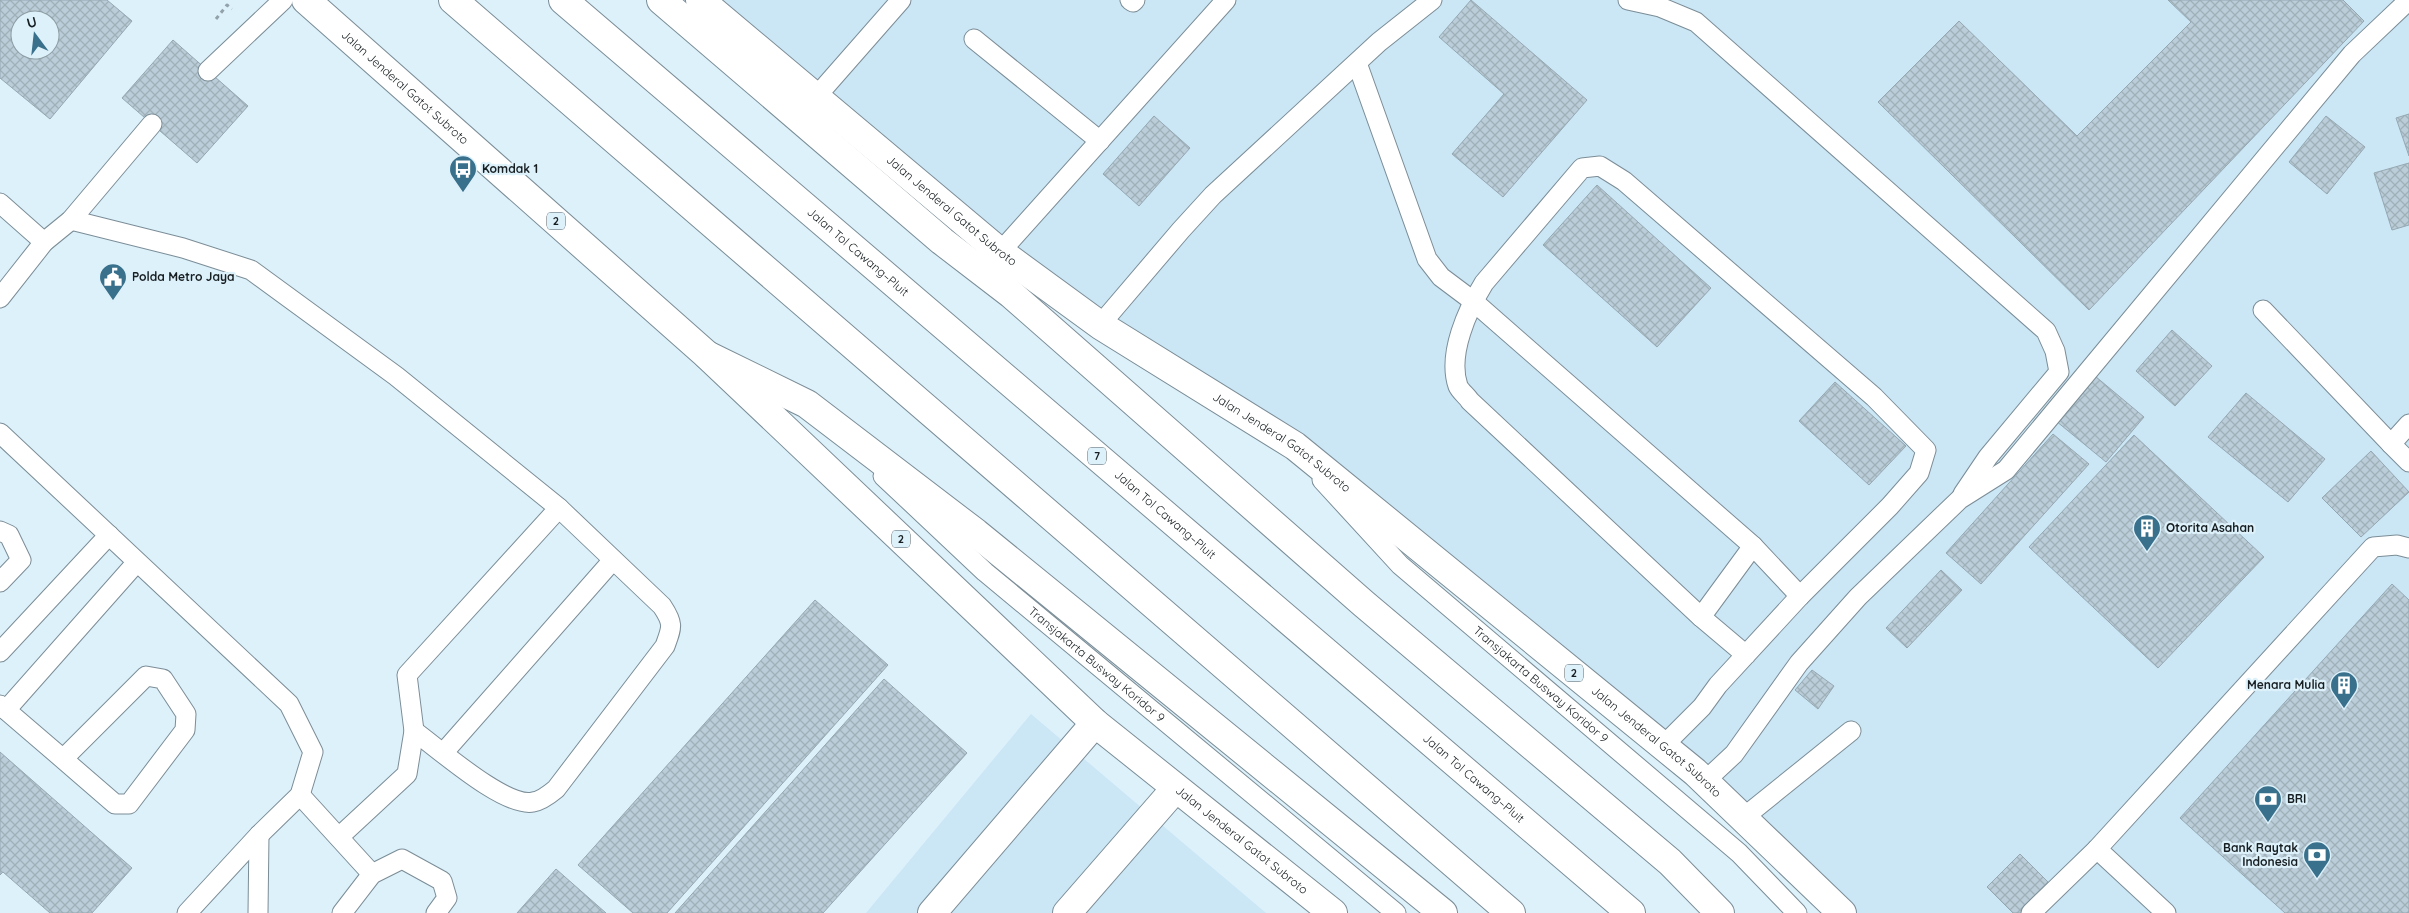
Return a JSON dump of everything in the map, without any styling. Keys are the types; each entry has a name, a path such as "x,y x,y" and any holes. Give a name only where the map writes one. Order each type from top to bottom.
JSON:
{"main road":[{"name":"Jalan Jenderal Gatot Subroto","path":"306,0 707,355 1095,723 1175,789 1333,913"},
{"path":"453,0 1511,913"},
{"name":"Jalan Tol Cawang–Pluit","path":"563,0 1631,913"},
{"path":"661,0 942,240 1012,294 1364,604 1670,862 1720,913"},
{"name":"Jalan Jenderal Gatot Subroto","path":"700,0 814,98 1000,252 1100,325 1295,446 1705,781 1842,913"},
{"path":"707,355 807,404 976,533 1444,913"},
{"path":"932,913 1095,723"},
{"path":"1068,913 1175,789"}],"lane":[{"path":"208,70 283,0"},
{"path":"814,98 901,0"},
{"path":"1130,0 1133,2 1135,0"},
{"path":"1000,252 1226,0"},
{"path":"1100,325 1213,195 1357,63 1432,0"},
{"path":"1628,0 1660,7 1696,22 2046,331 2056,350 2059,372 1988,457 1960,499"},
{"path":"1705,781 1734,754 1799,663 1858,597 1960,499 2006,470 2352,54 2406,1"},
{"path":"974,39 1100,142"},
{"path":"1357,63 1427,259 1441,277 1473,301 1753,546 1800,596"},
{"path":"0,298 44,242 71,220 152,124"},
{"path":"1663,746 1702,707 1718,685 1746,655 1800,596 1890,506 1919,473 1926,450 1874,397 1624,181 1600,166 1582,168 1484,282 1473,301 1462,327 1456,360 1458,387 1470,401 1701,617 1746,655"},
{"path":"0,203 44,242"},
{"path":"71,220 182,248 251,270 396,376 558,508 662,606 671,619 672,629 665,646 556,789 534,802 519,802 491,789 444,752 414,732"},
{"path":"2263,310 2409,462"},
{"name":"Transjakarta Busway Koridor 9","path":"807,404 985,572 1396,913"},
{"path":"2391,444 2409,424"},
{"path":"0,434 289,704 313,752 300,795 259,835 187,913"},
{"name":"Transjakarta Busway Koridor 9","path":"1295,446 1322,480 1400,565 1739,853 1797,913"},
{"path":"338,837 407,774 414,732 407,675 558,508"},
{"path":"0,531 10,535 20,560 0,582"},
{"path":"0,652 109,535"},
{"path":"2031,913 2097,849 2373,547 2405,542"},
{"path":"1701,617 1753,546"},
{"path":"444,752 613,560"},
{"path":"63,758 146,676 163,679 186,714 185,730 130,804 115,804 3,708 137,562"},
{"path":"1743,818 1851,731"},
{"path":"300,795 372,874"},
{"path":"258,913 259,835"},
{"path":"2097,849 2166,913"},
{"path":"342,913 372,874 402,859 442,881 447,898 436,913"}],"path":[{"path":"216,19 227,5"}],"shaded area":[{"path":"701,0 2409,0 2409,913 1842,913 1295,446 1000,252"},
{"path":"1031,714 1195,853 1266,913 866,913"}],"building":[{"path":"0,0 107,0 132,21 50,119 0,78"},
{"path":"1471,0 1587,100 1503,197 1452,154 1504,94 1439,37"},
{"path":"2168,0 2343,0 2364,21 2089,310 1878,102 1959,21 2077,136 2191,22"},
{"path":"173,40 248,106 197,163 122,98"},
{"path":"2409,114 2409,156 2396,118"},
{"path":"1154,116 1190,148 1139,206 1103,174"},
{"path":"2326,116 2365,147 2327,194 2289,162"},
{"path":"2409,163 2409,225 2392,230 2374,173"},
{"path":"1597,185 1711,288 1657,347 1543,245"},
{"path":"2172,330 2212,366 2175,406 2136,371"},
{"path":"2095,376 2144,417 2106,462 2056,421"},
{"path":"1835,382 1906,446 1869,485 1799,421"},
{"path":"2246,393 2325,459 2288,502 2208,437"},
{"path":"2053,434 2089,464 1981,584 1946,553"},
{"name":"Otorita Asahan","path":"2134,435 2264,557 2158,668 2029,547"},
{"path":"2371,451 2409,492 2361,537 2322,498"},
{"path":"1941,570 1962,590 1907,648 1886,628"},
{"name":"Menara Mulia","path":"2392,584 2409,600 2409,913 2285,913 2180,818"},
{"path":"815,600 888,665 667,913 633,913 578,865"},
{"path":"1812,670 1834,686 1818,709 1795,690"},
{"path":"884,679 967,753 823,913 675,913"},
{"path":"0,752 132,868 92,913 50,913 3,872 0,875"},
{"path":"2020,854 2052,886 2024,913 2013,913 1987,887"},
{"path":"556,869 606,913 517,913"}],"place":[{"name":"Komdak 1","path":"463,193"},
{"name":"Polda Metro Jaya","path":"113,301"},
{"name":"Otorita Asahan","path":"2147,552"},
{"name":"Menara Mulia","path":"2344,709"},
{"name":"BRI","path":"2268,823"},
{"name":"Bank Raytak Indonesia","path":"2317,879"}]}
